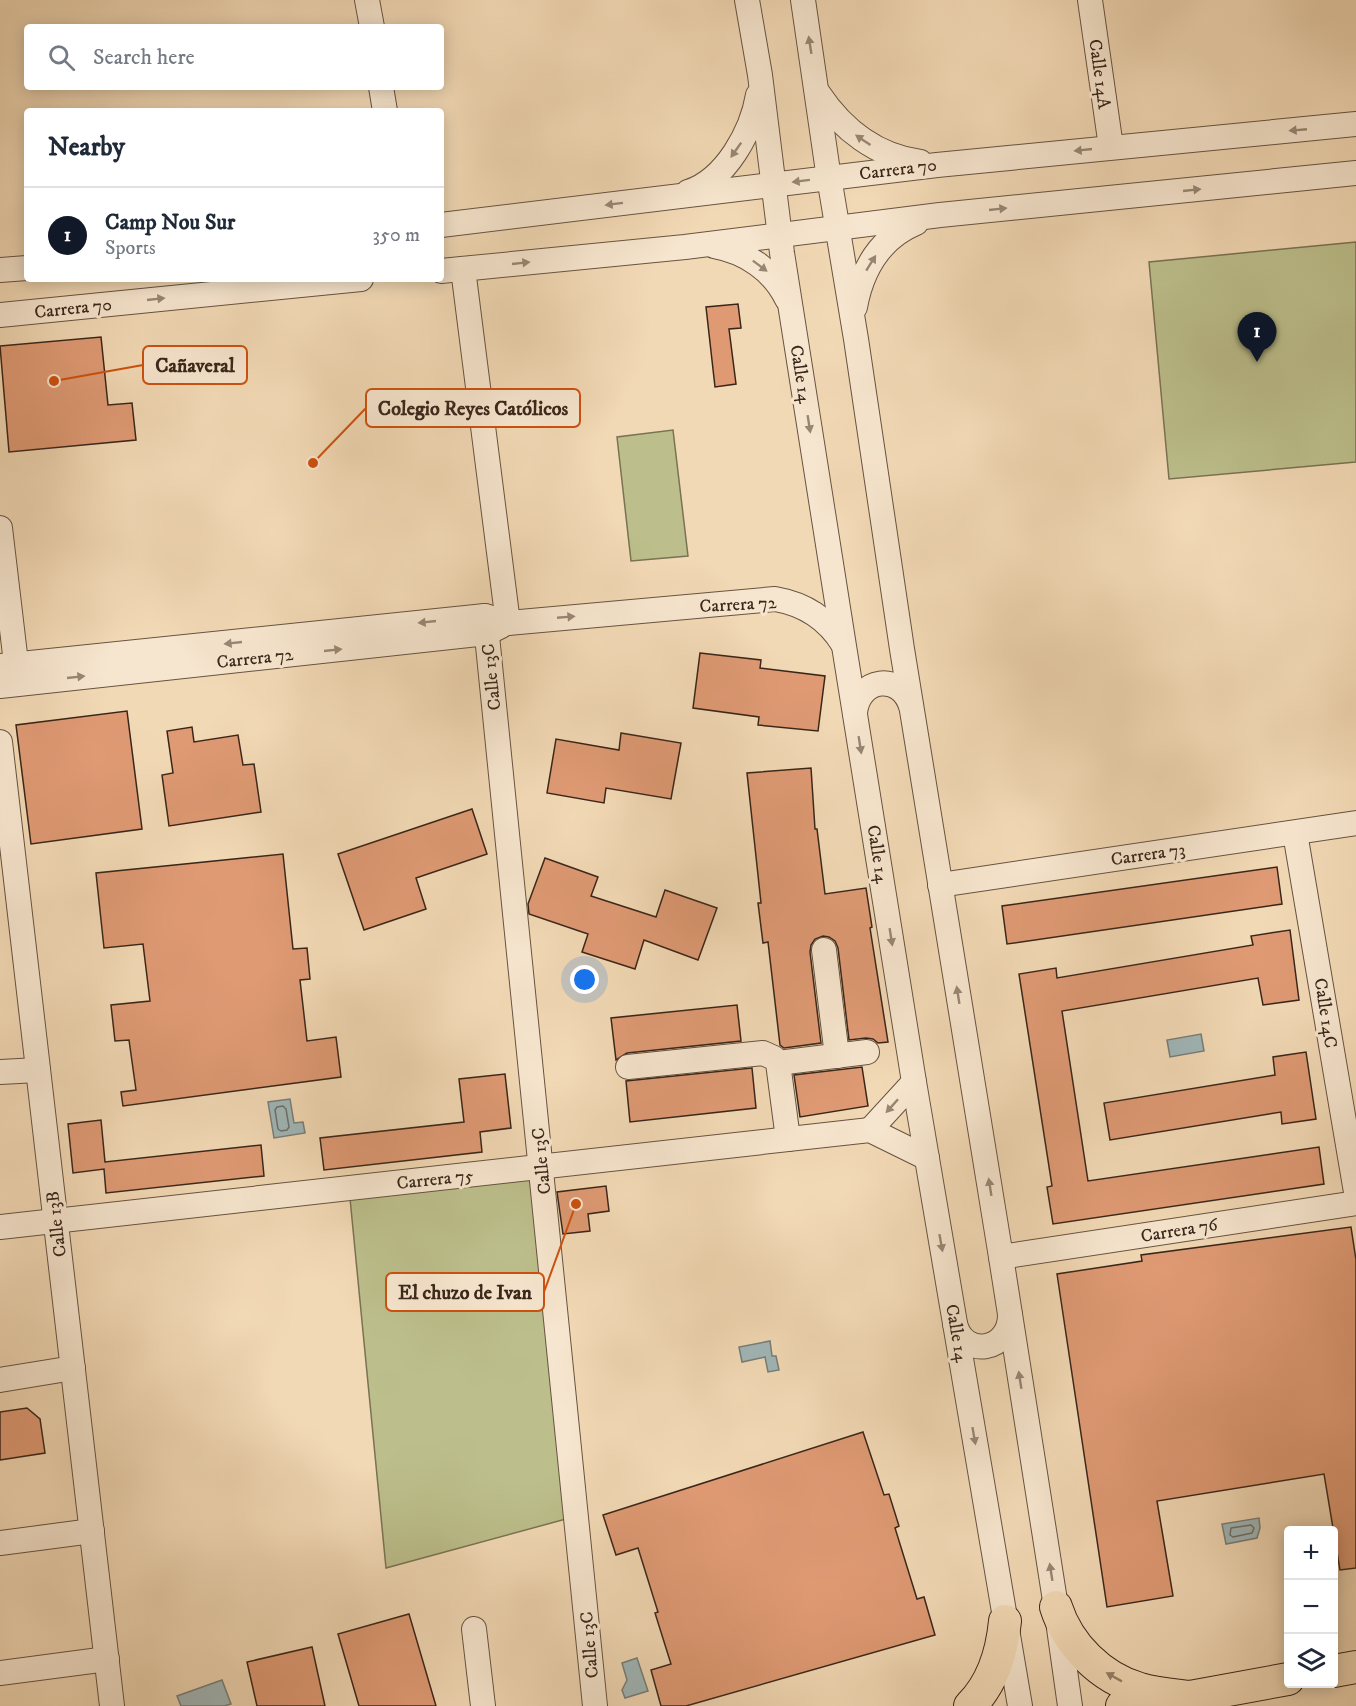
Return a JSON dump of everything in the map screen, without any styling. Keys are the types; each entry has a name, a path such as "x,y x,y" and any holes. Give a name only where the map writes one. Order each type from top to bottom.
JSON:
{"main road":[{"path":"1056,1607 1071,1638 1090,1661 1104,1672 1137,1688 1154,1693 1190,1697"},
{"path":"970,1706 982,1694 993,1675 1003,1640 1005,1621"},
{"path":"1338,1670 1356,1667"},
{"path":"1122,1706 1190,1697 1284,1680"}],"street":[{"path":"367,0 371,24"},
{"name":"Calle 14","path":"747,0 760,75 790,304 844,646 914,1082 1020,1706"},
{"path":"803,0 911,706 1001,1257 1070,1706"},
{"name":"Calle 14A","path":"1090,0 1111,147"},
{"path":"672,197 693,191 712,177 736,151 752,121 760,75"},
{"path":"382,90 384,108"},
{"path":"817,91 841,123 867,143 897,156 938,165"},
{"name":"Carrera 70","path":"444,225 938,165 1356,124"},
{"path":"452,270 685,247 940,215 1356,173"},
{"path":"856,339 854,311 857,293 859,284 872,259 890,238 914,224 940,215"},
{"path":"685,247 724,248 749,258 773,278 790,304"},
{"path":"0,270 24,268"},
{"name":"Calle 13C","path":"452,270 493,624 541,1167 595,1706"},
{"name":"Carrera 70","path":"0,315 319,282"},
{"path":"0,528 9,675"},
{"name":"Carrera 72","path":"9,675 493,624 775,599 796,604 815,614 831,628 844,646"},
{"path":"855,713 861,693 880,683 900,688 909,699 911,706"},
{"name":"Calle 13B","path":"0,742 10,910 38,1070 112,1706"},
{"name":"Carrera 73","path":"940,885 1356,824"},
{"name":"Calle 14C","path":"1295,832 1348,1099 1356,1192"},
{"path":"824,950 837,1056"},
{"path":"778,1063 867,1052"},
{"path":"628,1067 764,1053 778,1063 788,1139"},
{"path":"0,1072 38,1070"},
{"path":"914,1082 870,1130 927,1158"},
{"name":"Carrera 75","path":"0,1227 870,1130"},
{"name":"Carrera 76","path":"1001,1257 1356,1203"},
{"path":"955,1322 957,1331 969,1344 986,1346 1002,1339 1010,1323 1010,1314"},
{"path":"0,1380 73,1368"},
{"path":"0,1543 92,1531"},
{"path":"474,1629 483,1706"},
{"path":"0,1673 107,1659"}],"green space":[{"path":"1356,242 1356,462 1169,479 1149,262"},
{"path":"673,430 688,556 631,561 617,437"},
{"path":"541,1167 577,1516 386,1568 349,1188"}],"water":[{"path":"1201,1034 1204,1051 1170,1057 1167,1040"},
{"path":"290,1099 294,1123 303,1122 305,1133 274,1138 268,1102"},
{"path":"770,1341 772,1356 776,1356 779,1370 768,1372 765,1357 742,1362 739,1347"},
{"path":"1259,1518 1260,1528 1257,1538 1226,1544 1222,1524"},
{"path":"637,1658 648,1691 625,1698 622,1690 627,1680 622,1663"},
{"path":"222,1680 231,1704 181,1706 177,1696"}],"building":[{"path":"738,304 741,328 729,329 736,384 715,387 706,307"},
{"path":"101,337 108,405 132,403 136,440 9,452 0,346"},
{"path":"700,653 761,660 760,668 825,676 818,731 758,725 759,717 693,708"},
{"path":"127,711 142,829 31,844 16,725"},
{"path":"192,727 194,742 238,735 243,765 254,764 261,812 169,826 162,775 173,773 167,731"},
{"path":"621,733 681,743 671,799 606,788 604,803 547,793 556,739 619,750"},
{"path":"811,768 815,829 817,829 825,894 866,888 888,1042 878,1043 866,1038 849,1040 838,948 835,941 823,936 815,939 810,952 821,1043 784,1048 780,1045 768,942 763,943 758,903 761,903 747,773"},
{"path":"472,809 487,854 416,878 426,909 364,930 338,854"},
{"path":"283,854 293,949 307,948 310,979 300,980 307,1041 336,1037 341,1077 123,1106 121,1092 136,1090 129,1040 115,1041 111,1005 150,1001 143,944 104,948 96,873"},
{"path":"545,858 598,877 591,896 656,917 665,890 717,908 698,960 644,940 635,969 582,952 588,934 529,914 528,904"},
{"path":"1277,867 1282,904 1007,944 1002,906"},
{"path":"1290,930 1299,1000 1263,1005 1258,978 1062,1011 1088,1181 1319,1147 1324,1184 1053,1224 1047,1187 1052,1186 1019,974 1056,968 1057,978 1253,945 1251,936"},
{"path":"737,1005 741,1041 627,1053 616,1060 611,1018"},
{"path":"1306,1052 1316,1119 1282,1124 1281,1112 1110,1140 1104,1103 1275,1075 1273,1057"},
{"path":"862,1067 868,1106 800,1117 794,1075"},
{"path":"752,1068 756,1108 630,1122 626,1081"},
{"path":"505,1074 511,1128 480,1132 482,1152 324,1170 320,1138 464,1122 459,1079"},
{"path":"101,1120 105,1162 261,1145 264,1176 106,1193 104,1169 73,1173 68,1124"},
{"path":"606,1186 609,1211 588,1214 590,1231 563,1234 557,1192"},
{"path":"1351,1227 1356,1260 1356,1568 1340,1570 1338,1526 1333,1526 1324,1474 1157,1501 1173,1596 1107,1607 1057,1274 1142,1261 1141,1255"},
{"path":"27,1408 40,1419 45,1453 0,1460 0,1412"},
{"path":"863,1432 884,1495 889,1494 899,1526 895,1528 917,1599 924,1597 935,1635 686,1706 661,1706 651,1670 671,1664 655,1613 658,1612 638,1548 616,1555 603,1515"},
{"path":"409,1614 436,1706 359,1706 338,1634"},
{"path":"312,1647 325,1706 257,1706 247,1662"}],"place":[{"name":"Camp Nou Sur","path":"1257,362"},
{"name":"Cañaveral","path":"54,381"},
{"name":"Colegio Reyes Católicos","path":"313,463"},
{"name":"El chuzo de Ivan","path":"576,1204"}]}
